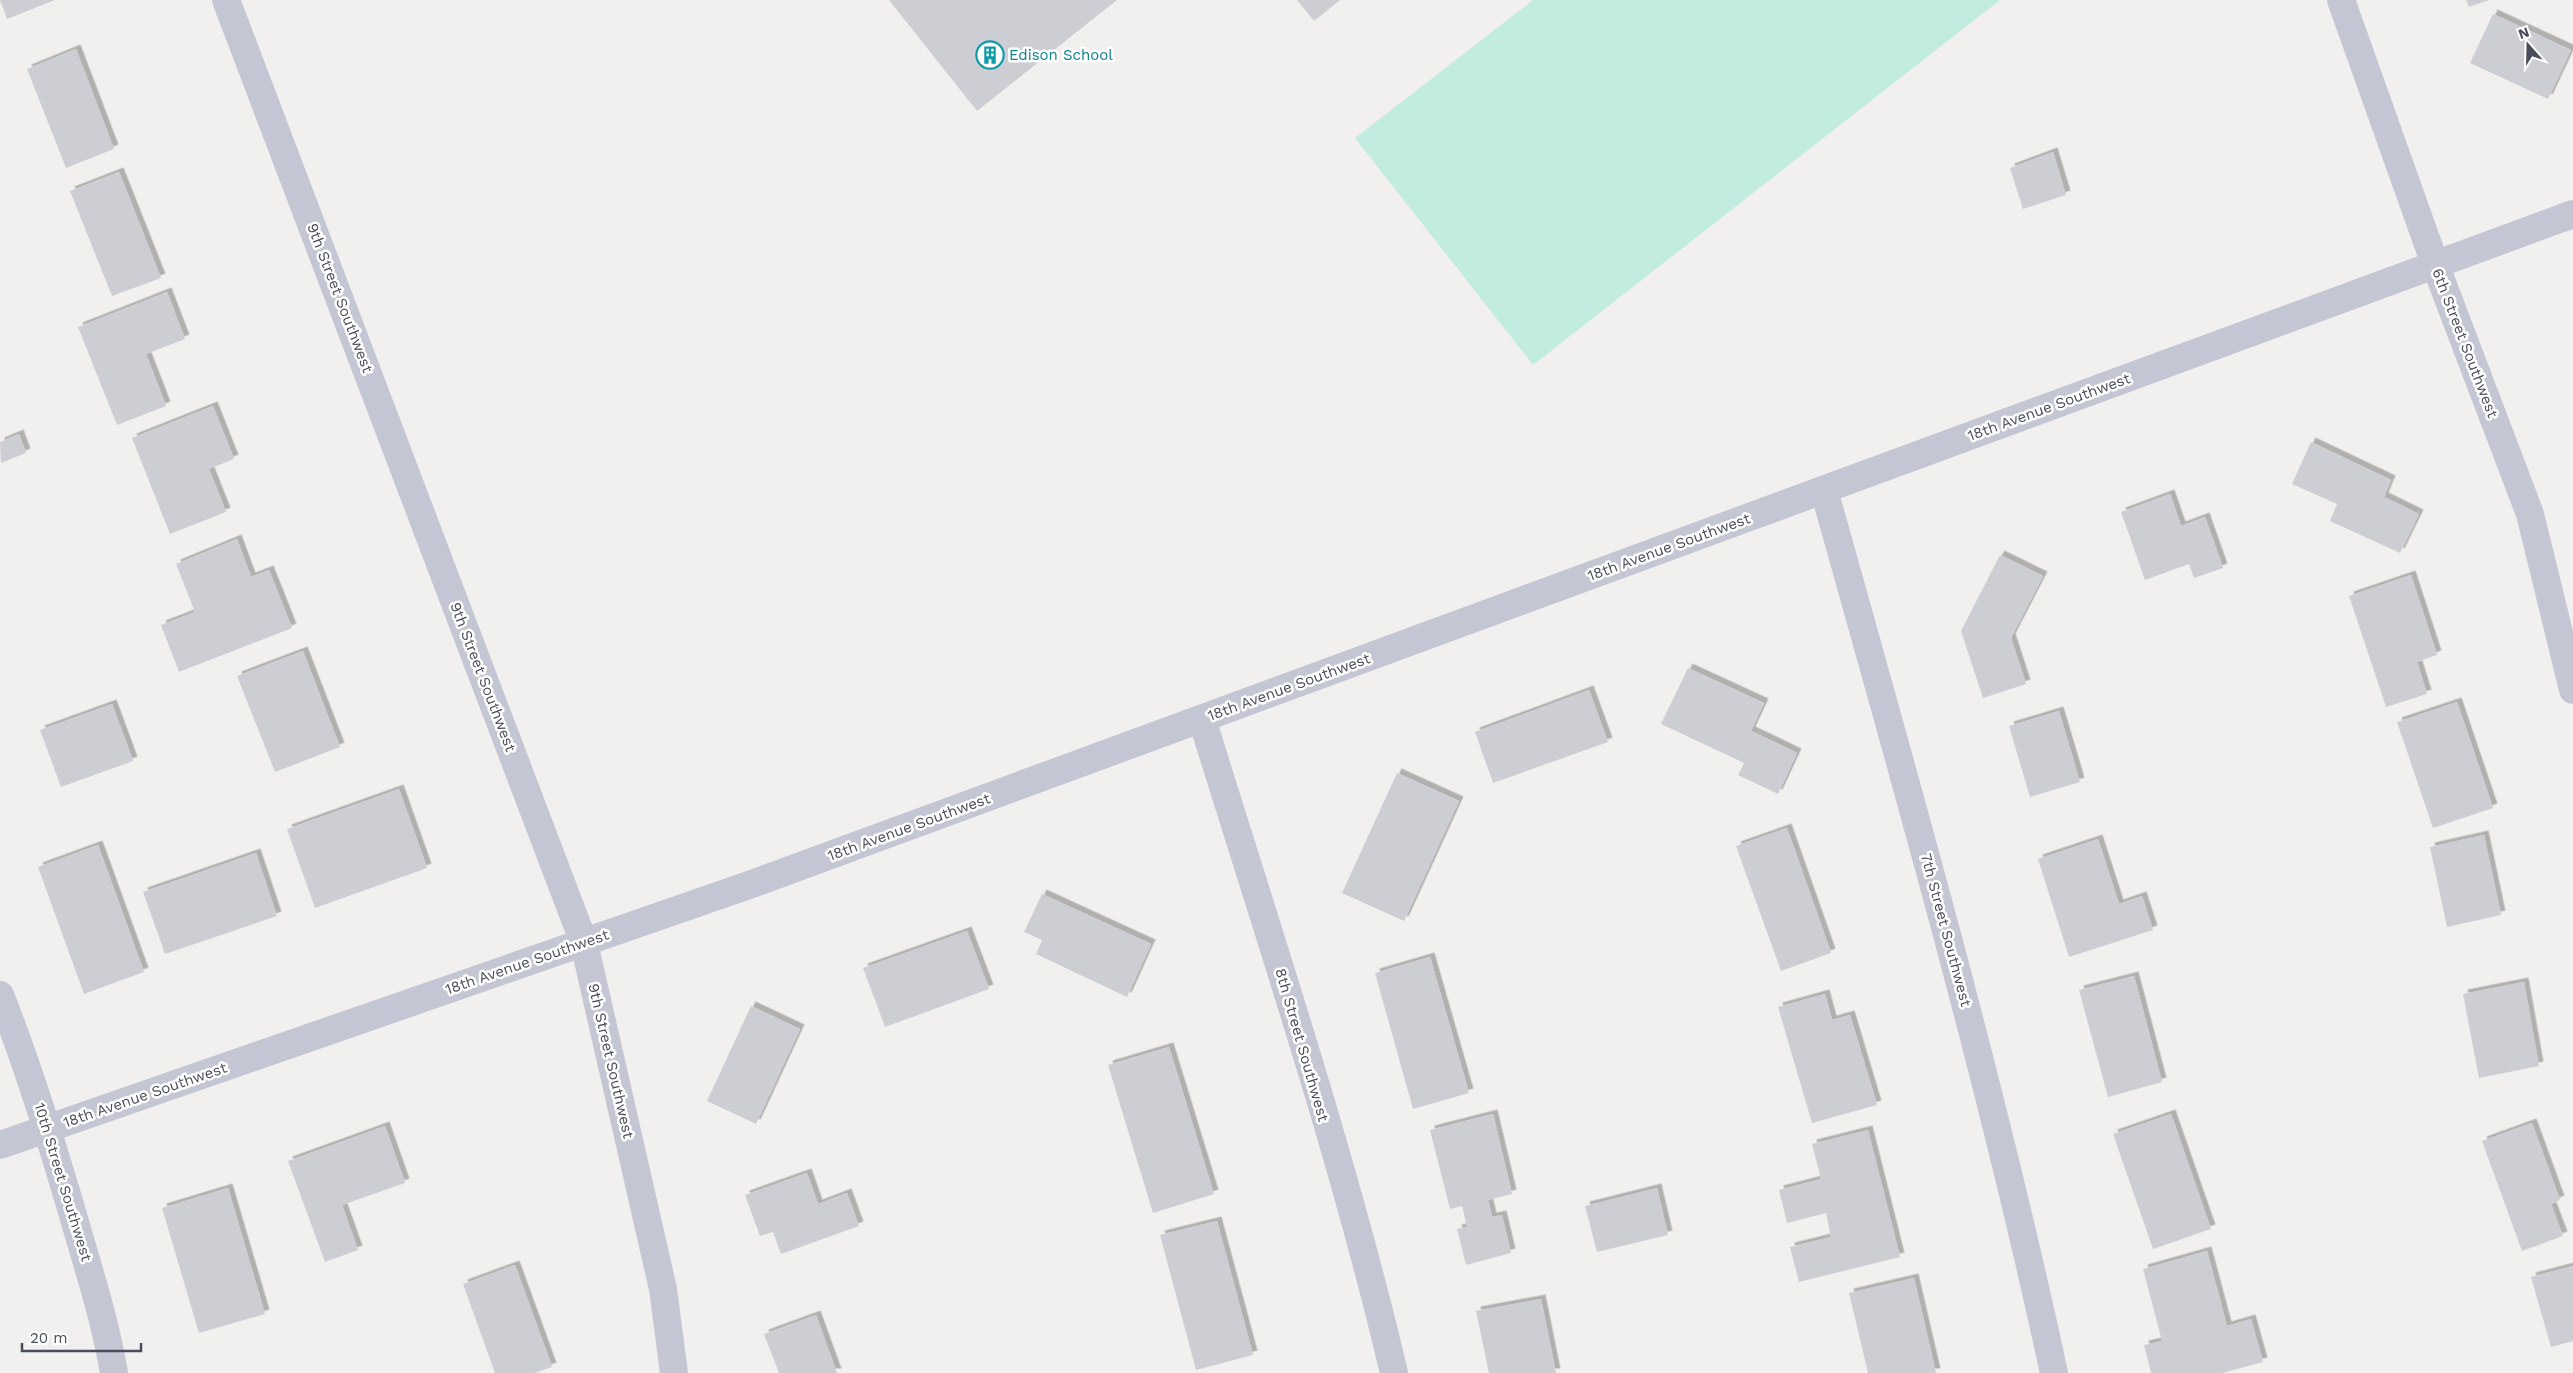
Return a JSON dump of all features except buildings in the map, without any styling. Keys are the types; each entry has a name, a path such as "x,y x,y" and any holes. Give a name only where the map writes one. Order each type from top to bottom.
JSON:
{"street":[{"name":"9th Street Southwest","path":"226,0 584,943 663,1289 674,1373"},
{"name":"6th Street Southwest","path":"2341,0 2436,264 2530,514 2573,690"},
{"name":"18th Avenue Southwest","path":"0,1145 749,886 2573,214"},
{"name":"7th Street Southwest","path":"1824,490 1943,916 2029,1256 2054,1373"},
{"name":"8th Street Southwest","path":"1202,719 1296,1022 1379,1310 1394,1373"},
{"name":"10th Street Southwest","path":"0,995 26,1060 48,1129 106,1329 114,1373"}],"green space":[{"path":"1533,0 2000,0 1533,365 1355,138"}],"place":[{"name":"Edison School","path":"990,55"}]}
